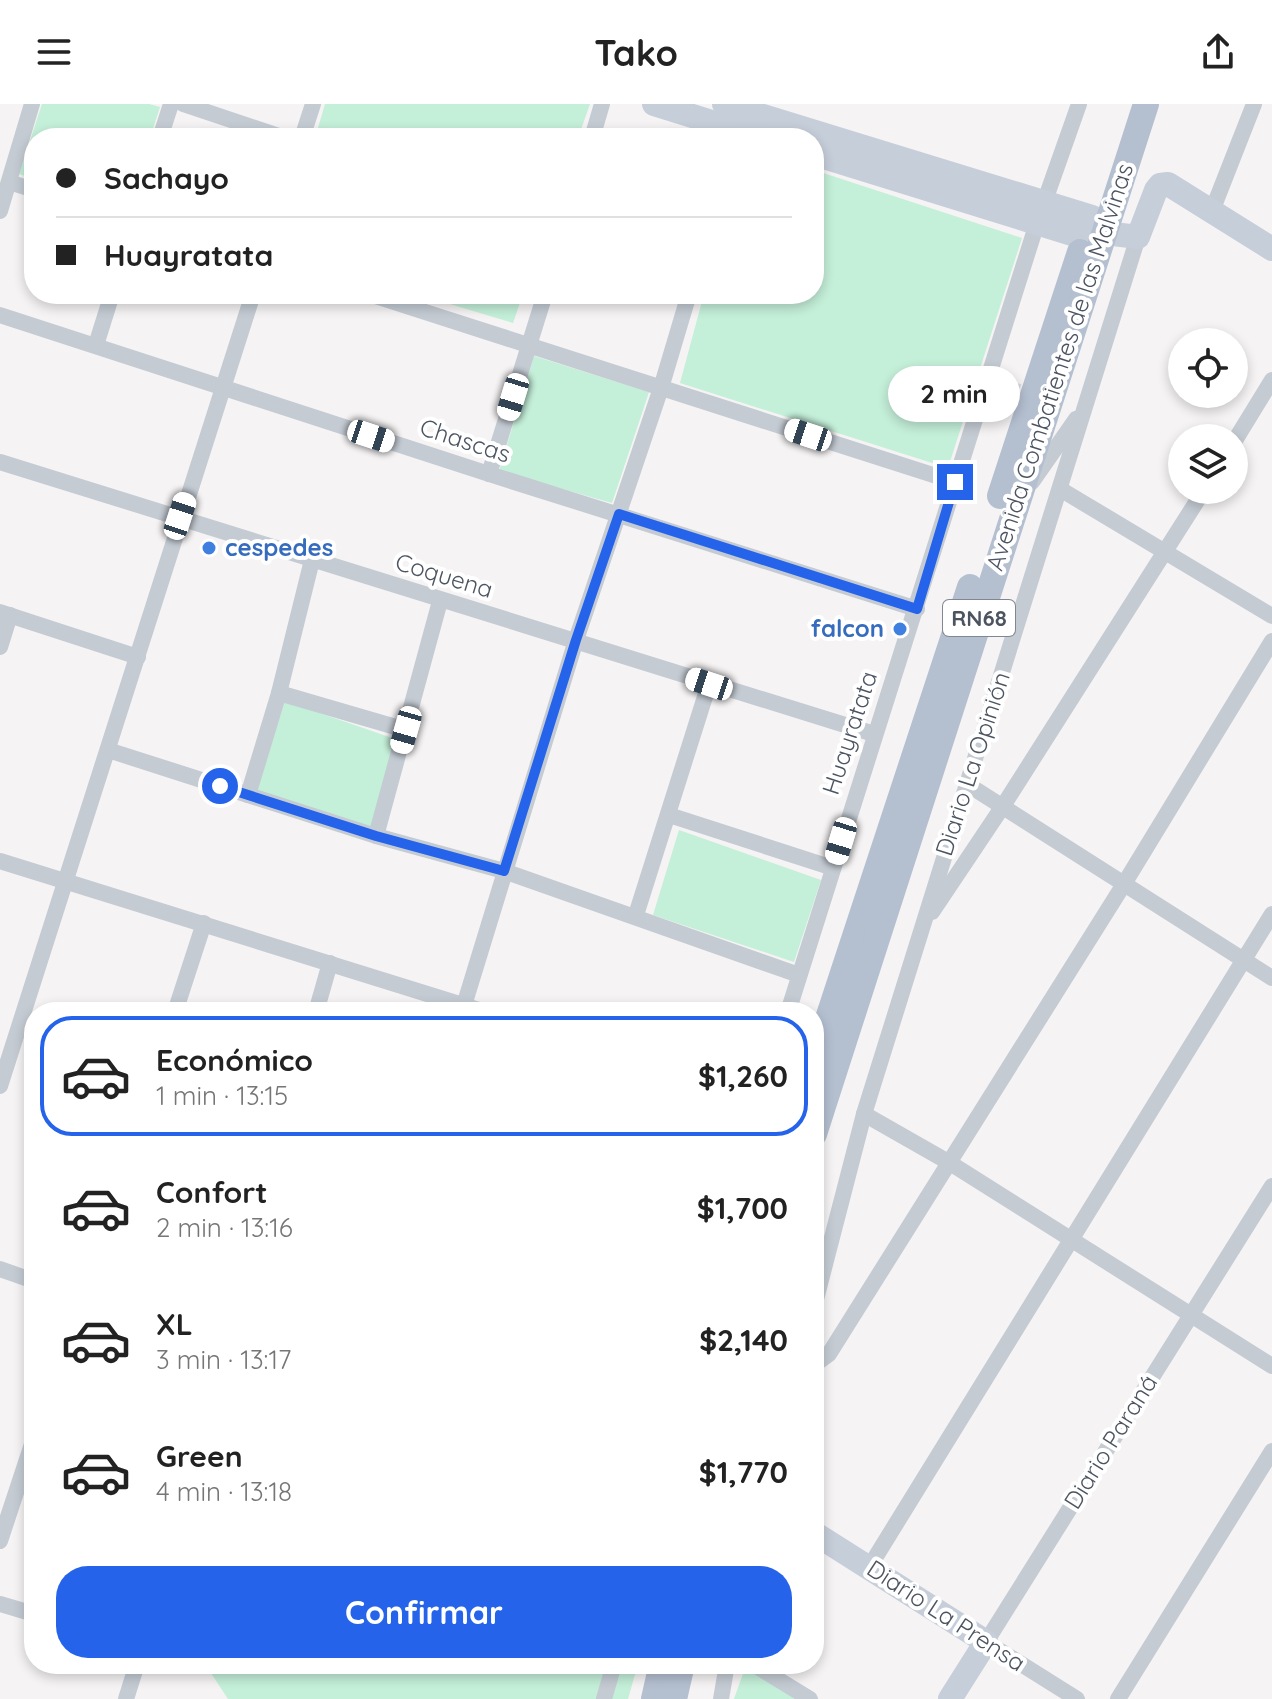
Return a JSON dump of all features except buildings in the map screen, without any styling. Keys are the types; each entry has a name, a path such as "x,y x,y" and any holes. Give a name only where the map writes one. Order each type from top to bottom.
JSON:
{"main road":[{"name":"Avenida Combatientes de las Malvinas","path":"824,1103 1012,514 1127,104"},
{"name":"Avenida Combatientes de las Malvinas","path":"824,1031 1094,229 1146,104"},
{"path":"654,1699 660,1674"},
{"path":"674,1699 680,1674"}],"street":[{"path":"25,128 32,104"},
{"path":"163,128 171,104"},
{"path":"183,104 255,128"},
{"path":"305,128 313,104"},
{"path":"595,128 602,104"},
{"path":"654,104 738,117 773,128"},
{"name":"Huayratata","path":"791,1002 1041,212 1079,104"},
{"path":"1254,104 1212,211 1272,249"},
{"path":"0,211 24,131"},
{"path":"824,144 1094,229 1138,237"},
{"path":"824,157 1041,212"},
{"path":"9,182 24,187"},
{"name":"Diario La Opinión","path":"824,1268 864,1114 920,930 1138,237 1156,190 1163,184 1212,211"},
{"path":"96,345 109,304"},
{"path":"27,1002 250,304"},
{"path":"400,304 955,482"},
{"path":"489,474 542,304"},
{"path":"465,1002 576,640 686,304"},
{"name":"Chascas","path":"0,315 917,609"},
{"path":"1245,424 1272,380"},
{"path":"1012,514 1084,408"},
{"name":"Coquena","path":"0,462 874,734"},
{"path":"1060,489 1272,616"},
{"path":"920,930 1195,504"},
{"path":"248,795 279,693 312,560"},
{"path":"376,836 440,601"},
{"path":"0,647 5,613 138,657"},
{"path":"824,1358 950,1163 1272,641"},
{"path":"636,915 709,684"},
{"path":"279,693 406,730"},
{"path":"108,750 376,836 504,871 799,975"},
{"path":"967,784 1272,978"},
{"path":"669,815 833,868"},
{"path":"0,861 330,963 443,1002"},
{"path":"870,1566 1272,914"},
{"path":"178,1002 204,923"},
{"path":"319,1002 330,963"},
{"path":"0,1086 24,1012"},
{"path":"864,1114 950,1163 1272,1366"},
{"name":"Diario Paraná","path":"950,1699 1272,1186"},
{"path":"0,1269 24,1277"},
{"path":"1118,1699 1272,1451"},
{"path":"0,1541 24,1468"},
{"name":"Diario La Prensa","path":"824,1539 1077,1699"},
{"path":"0,1604 24,1611"},
{"path":"126,1699 134,1674"},
{"path":"604,1699 611,1674"},
{"path":"720,1697 725,1674"},
{"path":"769,1674 810,1699"}],"green space":[{"path":"42,104 149,104 160,107 153,128 34,128"},
{"path":"325,104 590,104 582,128 318,128"},
{"path":"24,159 24,176 19,174"},
{"path":"824,173 1022,238 948,468 680,383 701,304 824,304"},
{"path":"449,304 520,304 513,323"},
{"path":"534,356 649,392 612,503 499,471"},
{"path":"285,701 395,739 371,828 256,792"},
{"path":"679,830 821,880 794,962 653,915"},
{"path":"212,1674 635,1674 628,1699 228,1699"},
{"path":"743,1674 755,1674 795,1699 734,1699"}],"place":[{"name":"cespedes","path":"209,548"},
{"name":"falcon","path":"900,629"}],"route":[{"path":"220,786 376,836 504,871 619,514 917,609 955,482"}]}
